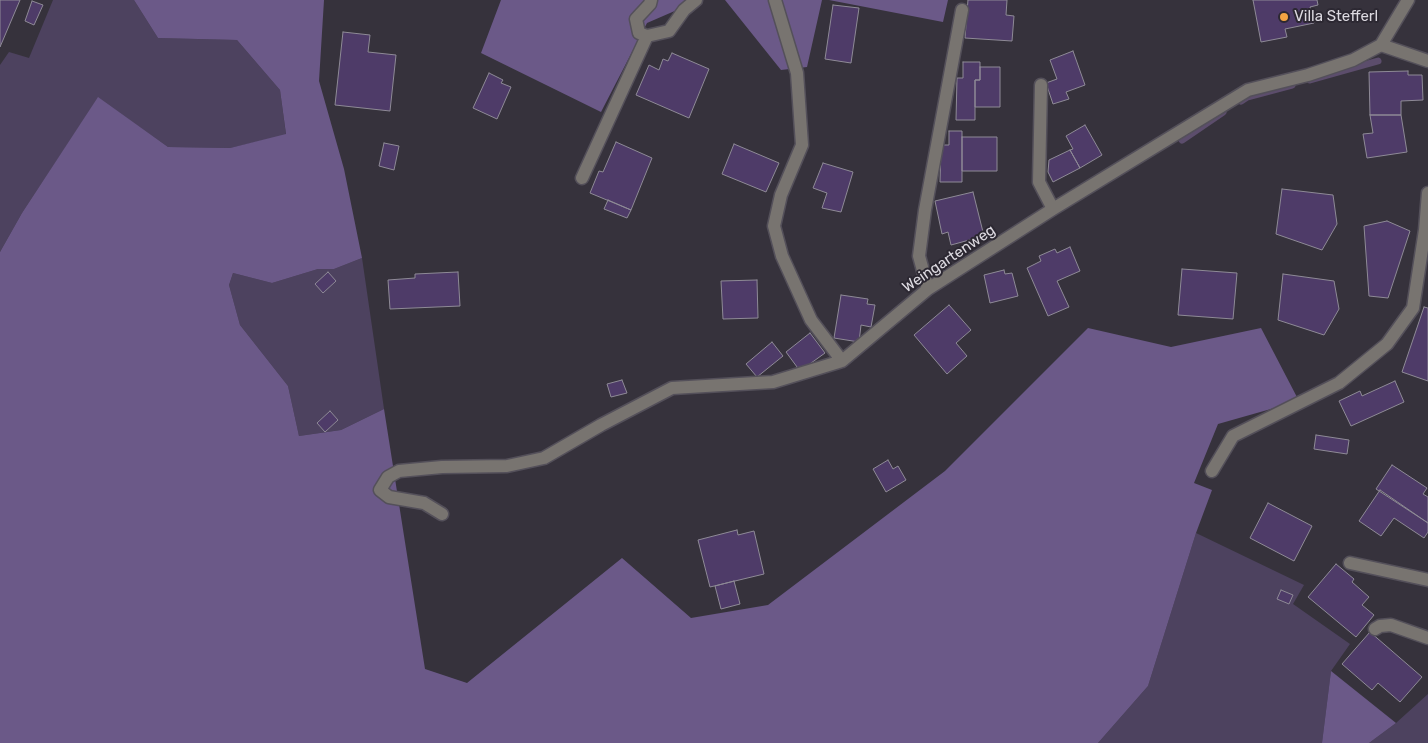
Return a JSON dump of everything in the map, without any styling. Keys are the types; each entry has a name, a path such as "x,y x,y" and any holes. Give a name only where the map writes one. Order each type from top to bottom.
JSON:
{"street":[{"path":"651,0 650,4 636,19 639,33 647,36 669,31 684,10 696,0"},
{"path":"442,514 424,504 389,497 380,490 388,478 399,471 442,467 506,466 544,458 601,425 672,388 773,382 842,361 811,320 782,256 774,226 781,194 802,144 797,72 775,0"},
{"path":"1408,0 1381,45 1428,61"},
{"path":"928,289 919,256 925,210 962,10"},
{"path":"582,178 647,36"},
{"name":"Weingartenweg","path":"842,361 928,289 1053,209 1248,90 1308,75 1353,60 1381,45"},
{"path":"1041,85 1039,182 1053,209"},
{"path":"1212,471 1233,436 1339,384 1387,344 1413,308 1425,230 1428,193"},
{"path":"1350,563 1428,580"},
{"path":"1375,629 1380,626 1391,625 1428,638"}],"shaded area":[{"path":"53,0 134,0 158,38 237,40 280,90 286,135 230,148 168,147 98,98 22,213 0,252 0,65 9,52 29,58"},
{"path":"134,0 324,0 319,81 344,169 362,258 334,269 318,269 272,283 233,273 229,285 240,325 288,386 299,436 341,430 384,409 425,669 467,683 622,558 691,618 768,605 945,471 1088,328 1171,347 1261,328 1299,401 1218,424 1194,483 1212,490 1196,533 1148,686 1098,743 0,743 0,252 22,213 98,97 168,147 230,148 286,134 280,90 237,40 158,38"},
{"path":"501,0 700,0 647,23 601,112 481,53"},
{"path":"725,0 822,0 807,67 781,70"},
{"path":"829,0 948,0 943,22"},
{"path":"362,258 384,409 341,430 299,436 288,386 240,325 229,285 233,273 272,283 318,269 334,269"},
{"path":"1196,533 1304,585 1293,604 1350,644 1331,671 1322,743 1098,743 1148,686"},
{"path":"1331,671 1396,723 1369,743 1322,743"},
{"path":"1428,694 1428,743 1369,743 1396,723"}],"building":[{"path":"0,0 20,0 0,47"},
{"path":"968,0 1007,0 1006,15 1014,16 1012,41 965,38"},
{"name":"Villa Stefferl","path":"1253,0 1317,0 1318,5 1310,7 1314,23 1285,29 1287,37 1261,42"},
{"path":"32,1 43,5 34,25 25,21"},
{"path":"833,5 859,8 851,63 825,59"},
{"path":"343,32 370,35 368,52 396,55 390,111 335,105"},
{"path":"1073,51 1085,85 1066,92 1069,99 1053,104 1046,83 1057,79 1050,60"},
{"path":"672,53 709,69 689,118 636,95 649,65 659,70 663,59 668,61"},
{"path":"963,62 980,62 980,80 975,80 975,120 956,120 957,78 963,78"},
{"path":"980,67 1000,67 1000,107 975,107 975,80 980,80"},
{"path":"1408,71 1408,75 1422,75 1423,100 1401,101 1401,115 1370,115 1369,72"},
{"path":"489,73 503,80 501,83 511,87 497,119 473,108"},
{"path":"1370,115 1401,115 1407,152 1367,158 1363,134 1373,133"},
{"path":"1085,125 1102,155 1080,168 1070,150 1073,149 1066,136"},
{"path":"949,131 962,131 962,182 940,182 941,145 949,145"},
{"path":"962,137 997,137 997,171 962,171"},
{"path":"616,142 652,158 631,210 590,193 599,171 603,172"},
{"path":"384,143 399,146 394,170 379,166"},
{"path":"734,144 779,163 766,192 722,174"},
{"path":"1070,150 1080,168 1053,182 1048,172 1049,160"},
{"path":"823,163 853,172 841,212 822,208 827,193 813,188"},
{"path":"1282,189 1333,195 1337,224 1322,250 1276,234"},
{"path":"973,192 984,236 951,245 948,232 942,234 935,201"},
{"path":"608,200 631,210 627,218 604,209"},
{"path":"1387,221 1410,231 1388,298 1369,296 1364,226"},
{"path":"1070,247 1080,271 1057,281 1069,307 1048,316 1027,268 1041,261 1039,256 1055,249 1057,253"},
{"path":"1182,269 1237,273 1233,319 1178,315"},
{"path":"1004,270 1005,274 1012,273 1018,296 990,303 984,275"},
{"path":"328,272 336,281 323,293 315,284"},
{"path":"458,272 460,306 390,309 388,280 415,278 415,274"},
{"path":"1283,274 1334,281 1339,309 1324,335 1278,320"},
{"path":"757,280 758,318 723,319 721,281"},
{"path":"841,295 868,299 867,304 875,305 871,327 861,325 859,342 834,338"},
{"path":"949,305 971,330 956,343 967,356 947,374 914,335"},
{"path":"1424,307 1428,308 1428,381 1402,372"},
{"path":"810,333 825,353 800,371 786,352"},
{"path":"772,342 783,356 757,377 746,364"},
{"path":"622,380 627,393 611,397 607,384"},
{"path":"1395,381 1404,402 1351,426 1339,401 1360,391 1362,396"},
{"path":"330,411 338,420 325,432 317,423"},
{"path":"1316,435 1349,440 1347,454 1314,449"},
{"path":"888,460 893,469 898,466 906,480 886,492 873,469"},
{"path":"1392,465 1427,488 1423,494 1428,497 1428,523 1376,489"},
{"path":"1380,490 1428,523 1428,532 1424,538 1394,518 1381,536 1359,521"},
{"path":"1268,503 1312,526 1294,561 1250,538"},
{"path":"737,530 738,535 754,531 764,574 710,587 698,540"},
{"path":"1336,564 1354,579 1352,582 1369,597 1362,605 1374,615 1356,637 1308,597"},
{"path":"734,581 740,604 721,609 715,586"},
{"path":"1281,590 1293,595 1289,604 1277,599"},
{"path":"1370,632 1422,677 1400,702 1378,683 1372,690 1342,664"}],"waterway":[{"path":"1310,80 1378,61"},
{"path":"1241,101 1247,97 1292,85"},
{"path":"1182,140 1223,112"}],"place":[{"name":"Villa Stefferl","path":"1284,17"}]}
